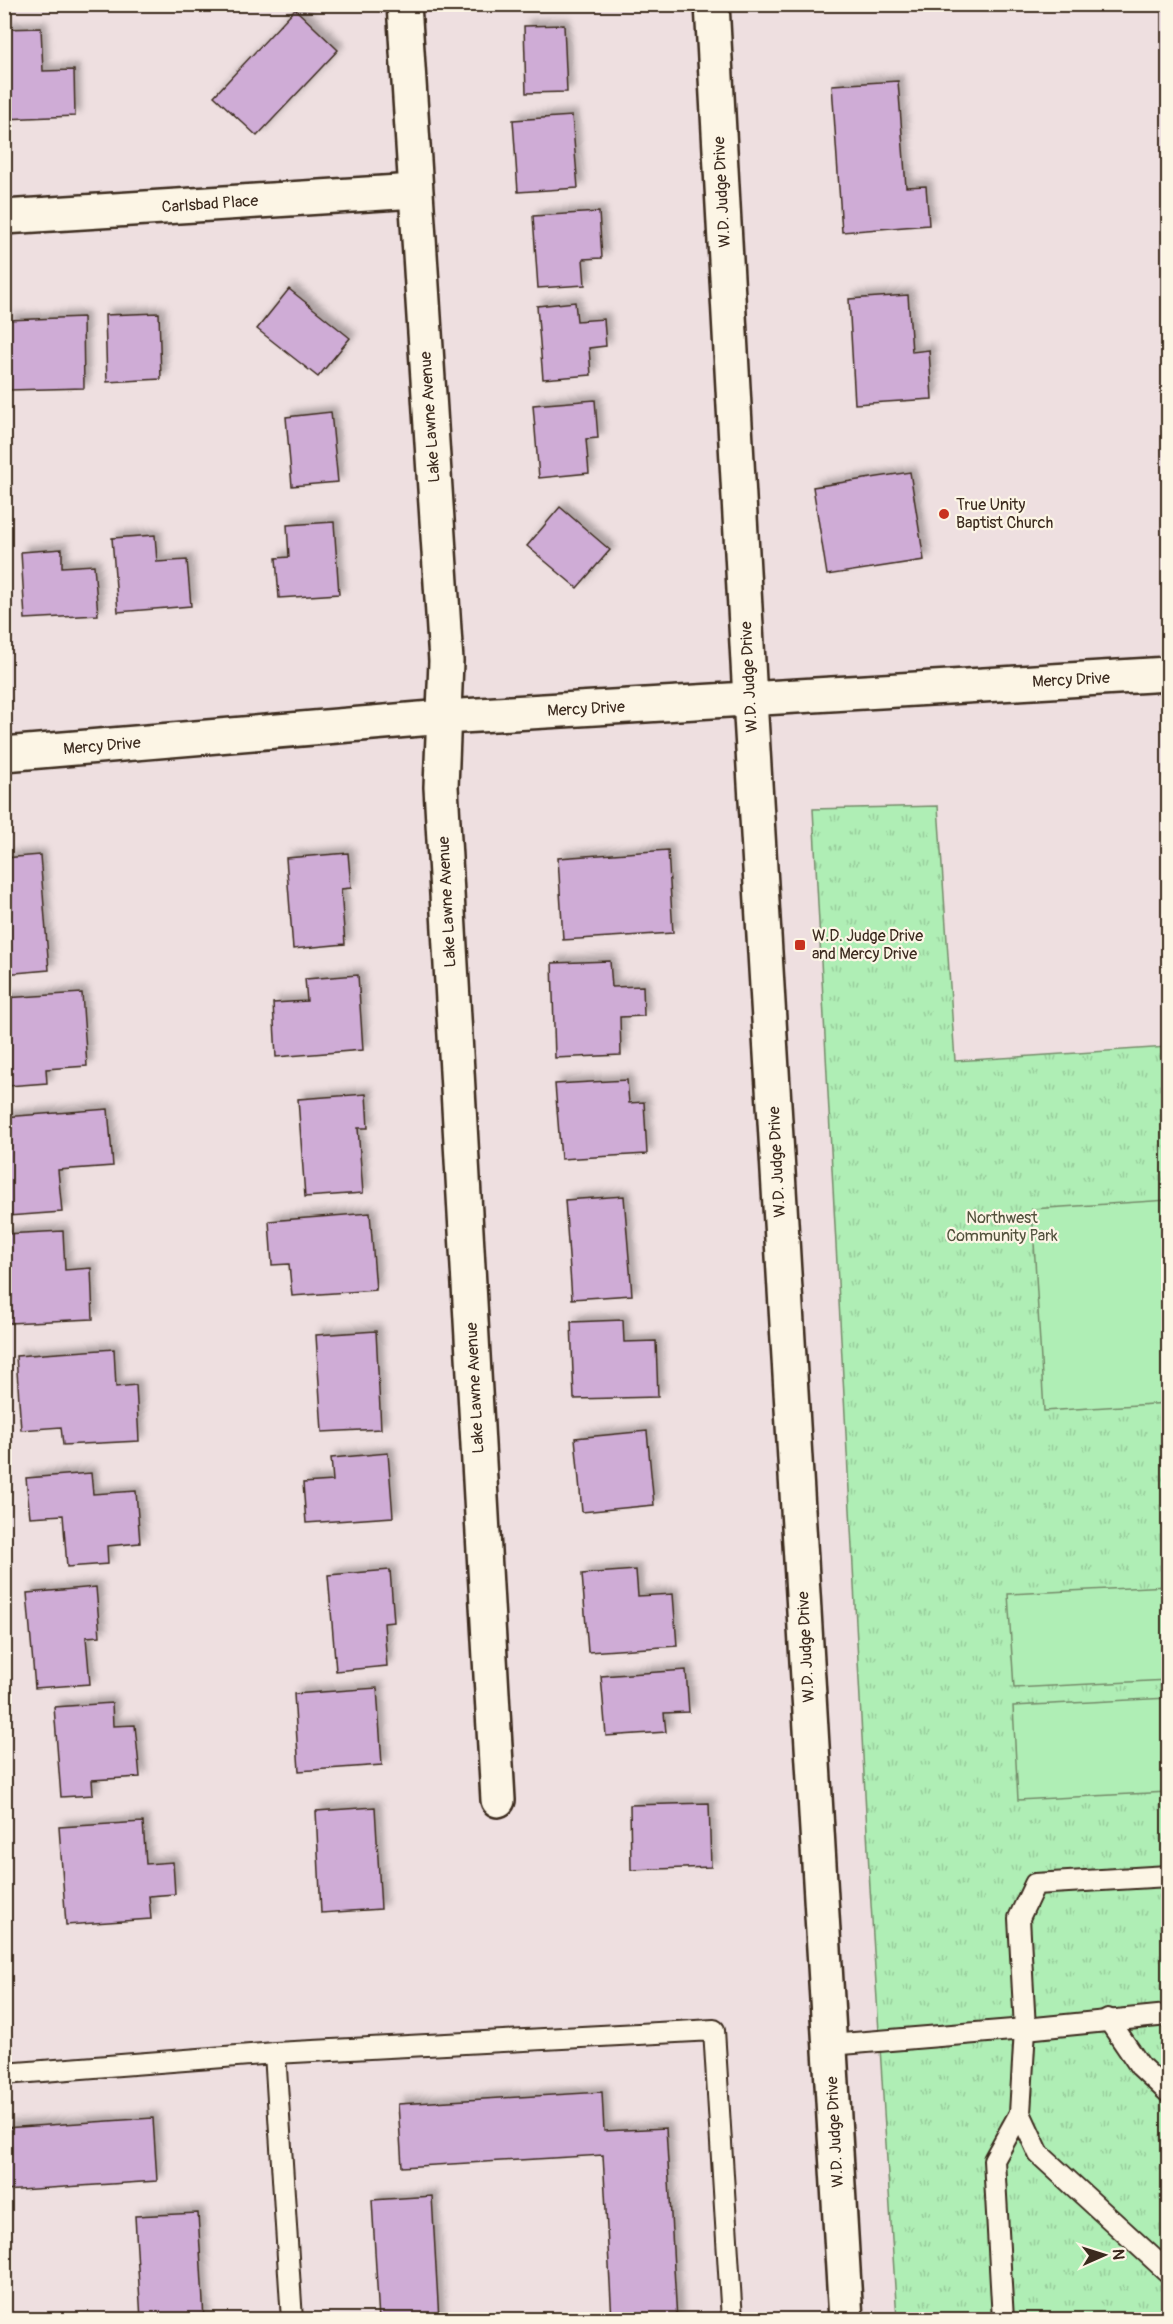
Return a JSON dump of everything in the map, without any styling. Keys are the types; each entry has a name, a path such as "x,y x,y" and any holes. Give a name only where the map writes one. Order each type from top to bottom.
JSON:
{"street":[{"name":"Lake Lawne Avenue","path":"404,4 446,661 441,787 498,1800"},
{"name":"W.D. Judge Drive","path":"712,4 750,699 846,2319"},
{"name":"Carlsbad Place","path":"4,217 415,191"},
{"name":"Mercy Drive","path":"4,754 444,717 1168,674"}],"lane":[{"path":"1003,2319 994,2160 1020,2113 1024,2029 1019,1918 1035,1884 1168,1876"},
{"path":"830,2045 1168,2015"},
{"path":"1108,2019 1140,2066 1168,2092"},
{"path":"4,2074 274,2053 714,2030 732,2319"},
{"path":"274,2053 292,2319"},
{"path":"1020,2113 1039,2154 1168,2272"}],"green space":[{"name":"Northwest Community Park","path":"938,806 955,1061 1168,1047 1168,2319 897,2319 870,1888 813,809"},
{"path":"1168,1200 1168,1403 1044,1411 1032,1209"},
{"path":"1168,1586 1168,1680 1014,1688 1008,1594"},
{"path":"1168,1698 1168,1792 1018,1800 1013,1706"}],"building":[{"path":"295,9 338,50 257,136 214,96"},
{"path":"564,25 567,92 526,93 524,26"},
{"path":"41,28 43,71 74,70 75,116 4,119 4,29"},
{"path":"898,81 906,187 926,186 929,225 842,232 832,85"},
{"path":"572,116 578,188 518,192 513,120"},
{"path":"599,212 602,258 583,259 585,285 538,288 533,216"},
{"path":"289,289 350,338 318,377 257,329"},
{"path":"908,295 912,352 929,350 932,399 855,404 849,299"},
{"path":"575,302 577,321 604,319 606,346 589,348 591,375 543,379 537,306"},
{"path":"159,313 161,379 107,382 105,315"},
{"path":"83,317 84,388 10,390 8,320"},
{"path":"595,400 598,438 586,439 589,473 539,478 533,405"},
{"path":"331,412 338,482 292,486 286,417"},
{"path":"910,472 924,560 827,575 813,487"},
{"path":"560,507 610,550 577,588 527,546"},
{"path":"334,522 339,594 279,598 276,558 289,557 287,525"},
{"path":"155,535 157,562 187,560 191,606 118,612 112,538"},
{"path":"62,549 62,567 94,565 98,615 25,619 21,552"},
{"path":"668,850 673,933 563,940 558,858"},
{"path":"348,853 351,888 341,889 345,944 293,949 286,858"},
{"path":"40,855 49,970 4,974 4,858"},
{"path":"610,961 612,987 643,986 644,1016 620,1017 621,1055 555,1058 552,963"},
{"path":"358,975 363,1050 276,1057 273,1003 307,1001 305,979"},
{"path":"82,993 87,1066 46,1069 47,1083 8,1086 4,998"},
{"path":"627,1080 629,1103 644,1102 647,1154 561,1159 555,1084"},
{"path":"366,1094 368,1128 358,1128 363,1193 305,1197 298,1099"},
{"path":"108,1109 113,1166 58,1170 62,1212 8,1216 4,1169 4,1117"},
{"path":"624,1196 632,1295 572,1299 565,1200"},
{"path":"370,1213 376,1290 292,1296 289,1264 272,1265 269,1221"},
{"path":"63,1231 65,1270 91,1268 93,1319 9,1323 4,1234"},
{"path":"623,1320 624,1342 656,1341 658,1397 574,1399 571,1322"},
{"path":"376,1331 381,1429 322,1432 316,1335"},
{"path":"114,1349 116,1387 136,1385 139,1441 63,1445 61,1427 21,1430 16,1356"},
{"path":"647,1431 654,1505 582,1512 575,1438"},
{"path":"388,1453 393,1517 306,1523 303,1483 333,1481 331,1458"},
{"path":"91,1473 93,1494 136,1491 140,1543 107,1546 108,1564 67,1567 63,1515 30,1517 26,1478"},
{"path":"390,1570 394,1622 384,1623 387,1666 336,1671 328,1575"},
{"path":"636,1570 638,1596 673,1594 677,1646 588,1652 582,1574"},
{"path":"96,1587 100,1636 86,1637 90,1684 35,1688 27,1593"},
{"path":"686,1670 689,1712 664,1713 666,1732 606,1736 601,1676"},
{"path":"377,1688 382,1765 299,1771 294,1694"},
{"path":"112,1703 113,1726 135,1725 140,1777 92,1780 93,1795 61,1797 54,1707"},
{"path":"709,1803 711,1867 631,1870 630,1805"},
{"path":"375,1807 381,1909 321,1913 316,1811"},
{"path":"143,1822 146,1864 173,1862 175,1894 149,1896 151,1919 66,1925 59,1827"},
{"path":"602,2092 604,2131 666,2128 677,2320 612,2320 603,2155 402,2167 398,2104"},
{"path":"153,2118 157,2181 4,2191 4,2128"},
{"path":"432,2196 439,2320 379,2320 372,2200"},
{"path":"198,2213 204,2320 141,2320 135,2216"}],"place":[{"name":"True Unity Baptist Church","path":"944,514"},
{"name":"W.D. Judge Drive and Mercy Drive","path":"800,945"}]}
